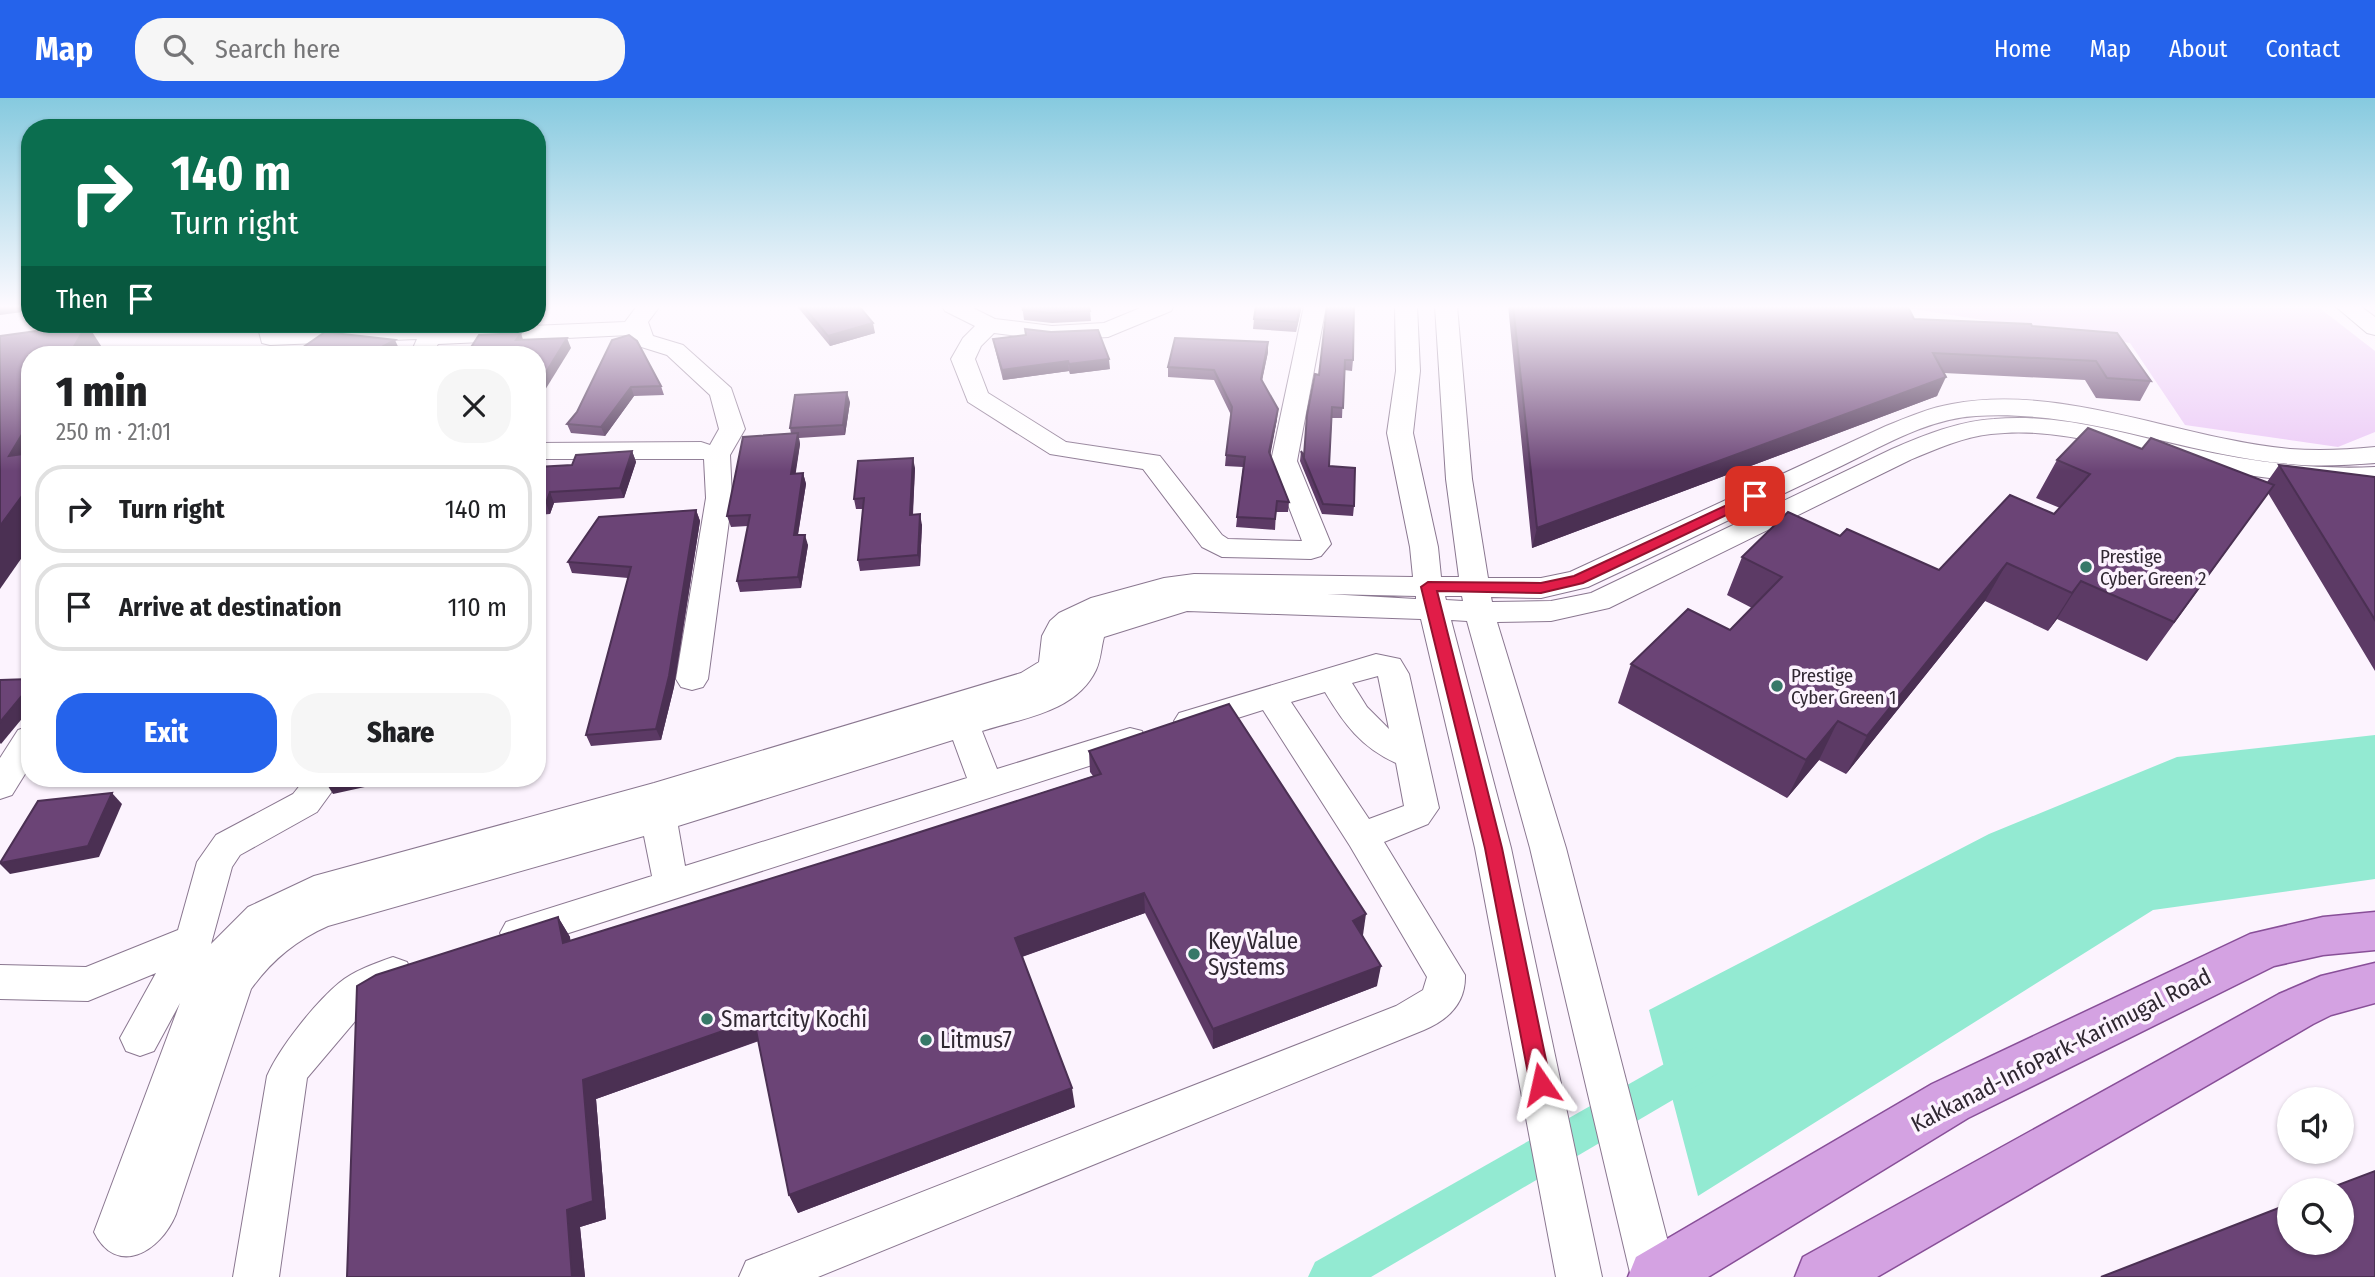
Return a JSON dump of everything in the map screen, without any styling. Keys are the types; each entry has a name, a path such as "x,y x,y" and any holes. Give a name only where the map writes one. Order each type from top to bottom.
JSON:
{"main road":[{"name":"Kakkanad-InfoPark-Karimugal Road","path":"1655,1277 1950,1101 2266,948 2323,936 2375,931"},
{"path":"1823,1277 2296,1009 2321,997 2375,983"}],"street":[{"path":"687,361 722,393 732,429 717,455 719,498 692,679"},
{"path":"964,361 977,397 1059,449 1151,462 1212,541 1222,548 1311,550 1317,544 1284,461 1304,361"},
{"path":"1408,361 1400,433 1424,547 1431,599 1493,848 1575,1260"},
{"path":"1450,361 1460,479 1477,600 1548,848 1655,1277"},
{"path":"1477,600 1578,580 1814,469 1941,414 1973,409 2044,410 2092,417 2185,447 2289,474 2328,477 2375,475"},
{"path":"656,808 314,891 261,918 233,944 211,973 181,1049 117,1232 122,1239 131,1239 145,1228 153,1214 234,982 245,966 272,938 298,922 320,913 960,715 1045,676 1056,657 1060,629 1074,615 1166,586 1194,583 1477,600 1551,611 1599,601 1841,484 1963,429 1987,426 2047,426 2185,447 2283,456 2315,458 2375,455"},
{"path":"546,451 701,450 717,455"},
{"path":"1814,469 1841,484"},
{"path":"491,942 986,783 1376,665 1389,667 1393,674 1422,808 1416,815 1362,836"},
{"path":"1333,678 1371,736 1410,756"},
{"path":"762,1277 1431,1009 1444,992 1447,985 1446,975 1362,836 1271,697"},
{"path":"960,715 986,783"},
{"path":"0,786 21,752"},
{"path":"140,1038 194,940 215,862 228,845 305,803 318,787"},
{"path":"656,808 671,884"},
{"path":"0,982 88,984 194,940"},
{"path":"256,1277 287,1076 354,994 379,979 427,962"}],"shaded area":[{"path":"2142,361 2375,361 2375,432 2338,447 2185,425"},
{"path":"2375,735 2375,879 2153,910 1698,1196 1649,1010 1989,834 2177,757"}],"building":[{"path":"0,361 21,361 21,436 9,456 21,454 21,497 0,526"},
{"path":"546,361 553,361 546,372"},
{"path":"602,361 648,361 661,386 631,387 601,427 567,424 577,412"},
{"path":"999,361 1068,361 1002,370"},
{"path":"1068,361 1093,361 1069,364"},
{"path":"1169,361 1264,361 1261,379 1278,409 1269,452 1289,502 1277,501 1275,519 1237,517 1245,457 1226,455 1232,407 1214,370 1168,367"},
{"path":"1321,361 1345,361 1343,408 1332,407 1329,466 1355,468 1354,506 1323,504 1301,451 1304,456 1307,415 1315,374 1319,375"},
{"path":"1519,361 1937,361 1946,377 1537,528"},
{"path":"2096,361 2137,361 2151,381 2107,378"},
{"path":"847,392 843,425 790,428 795,395"},
{"path":"2088,428 2142,449 2151,438 2274,485 2174,622 2081,581 2072,593 2007,563 1867,736 1838,721 1806,760 1631,664 1688,609 1730,630 1782,577 1742,557 1788,512 1840,536 1847,529 1939,570 2010,495 2054,514 2090,474 2057,460"},
{"path":"798,433 791,474 803,473 794,535 805,535 798,577 737,581 750,515 727,516 743,437"},
{"path":"632,451 620,488 550,492 546,503 546,466 572,465 576,455"},
{"path":"913,458 910,515 920,514 918,555 858,560 864,498 854,499 858,461"},
{"path":"2279,465 2375,477 2375,620"},
{"path":"696,510 669,676 656,729 586,735 631,567 568,562 599,517"},
{"path":"21,679 21,697 0,722 0,680"},
{"name":"Smartcity Kochi","path":"1229,704 1366,914 1353,921 1381,966 1213,1029 1144,893 1015,938 1072,1088 789,1195 754,1020 583,1080 593,1201 567,1210 572,1277 347,1277 357,986 376,975 558,917 563,943 1101,774 1089,751"},
{"path":"112,793 88,846 0,863 38,801"},
{"path":"2375,1171 2375,1277 2101,1277 2277,1209 2277,1255 2354,1255 2354,1179"}],"waterway":[{"path":"1330,1277 1703,1062"}],"place":[{"name":"Prestige Cyber Green 2","path":"2086,567"},
{"name":"Prestige Cyber Green 1","path":"1777,686"},
{"name":"Key Value Systems","path":"1194,954"},
{"name":"Smartcity Kochi","path":"707,1019"},
{"name":"Litmus7","path":"926,1040"}],"route":[{"path":"1541,1084 1493,848 1428,587 1541,588 1578,580 1755,496"}]}
